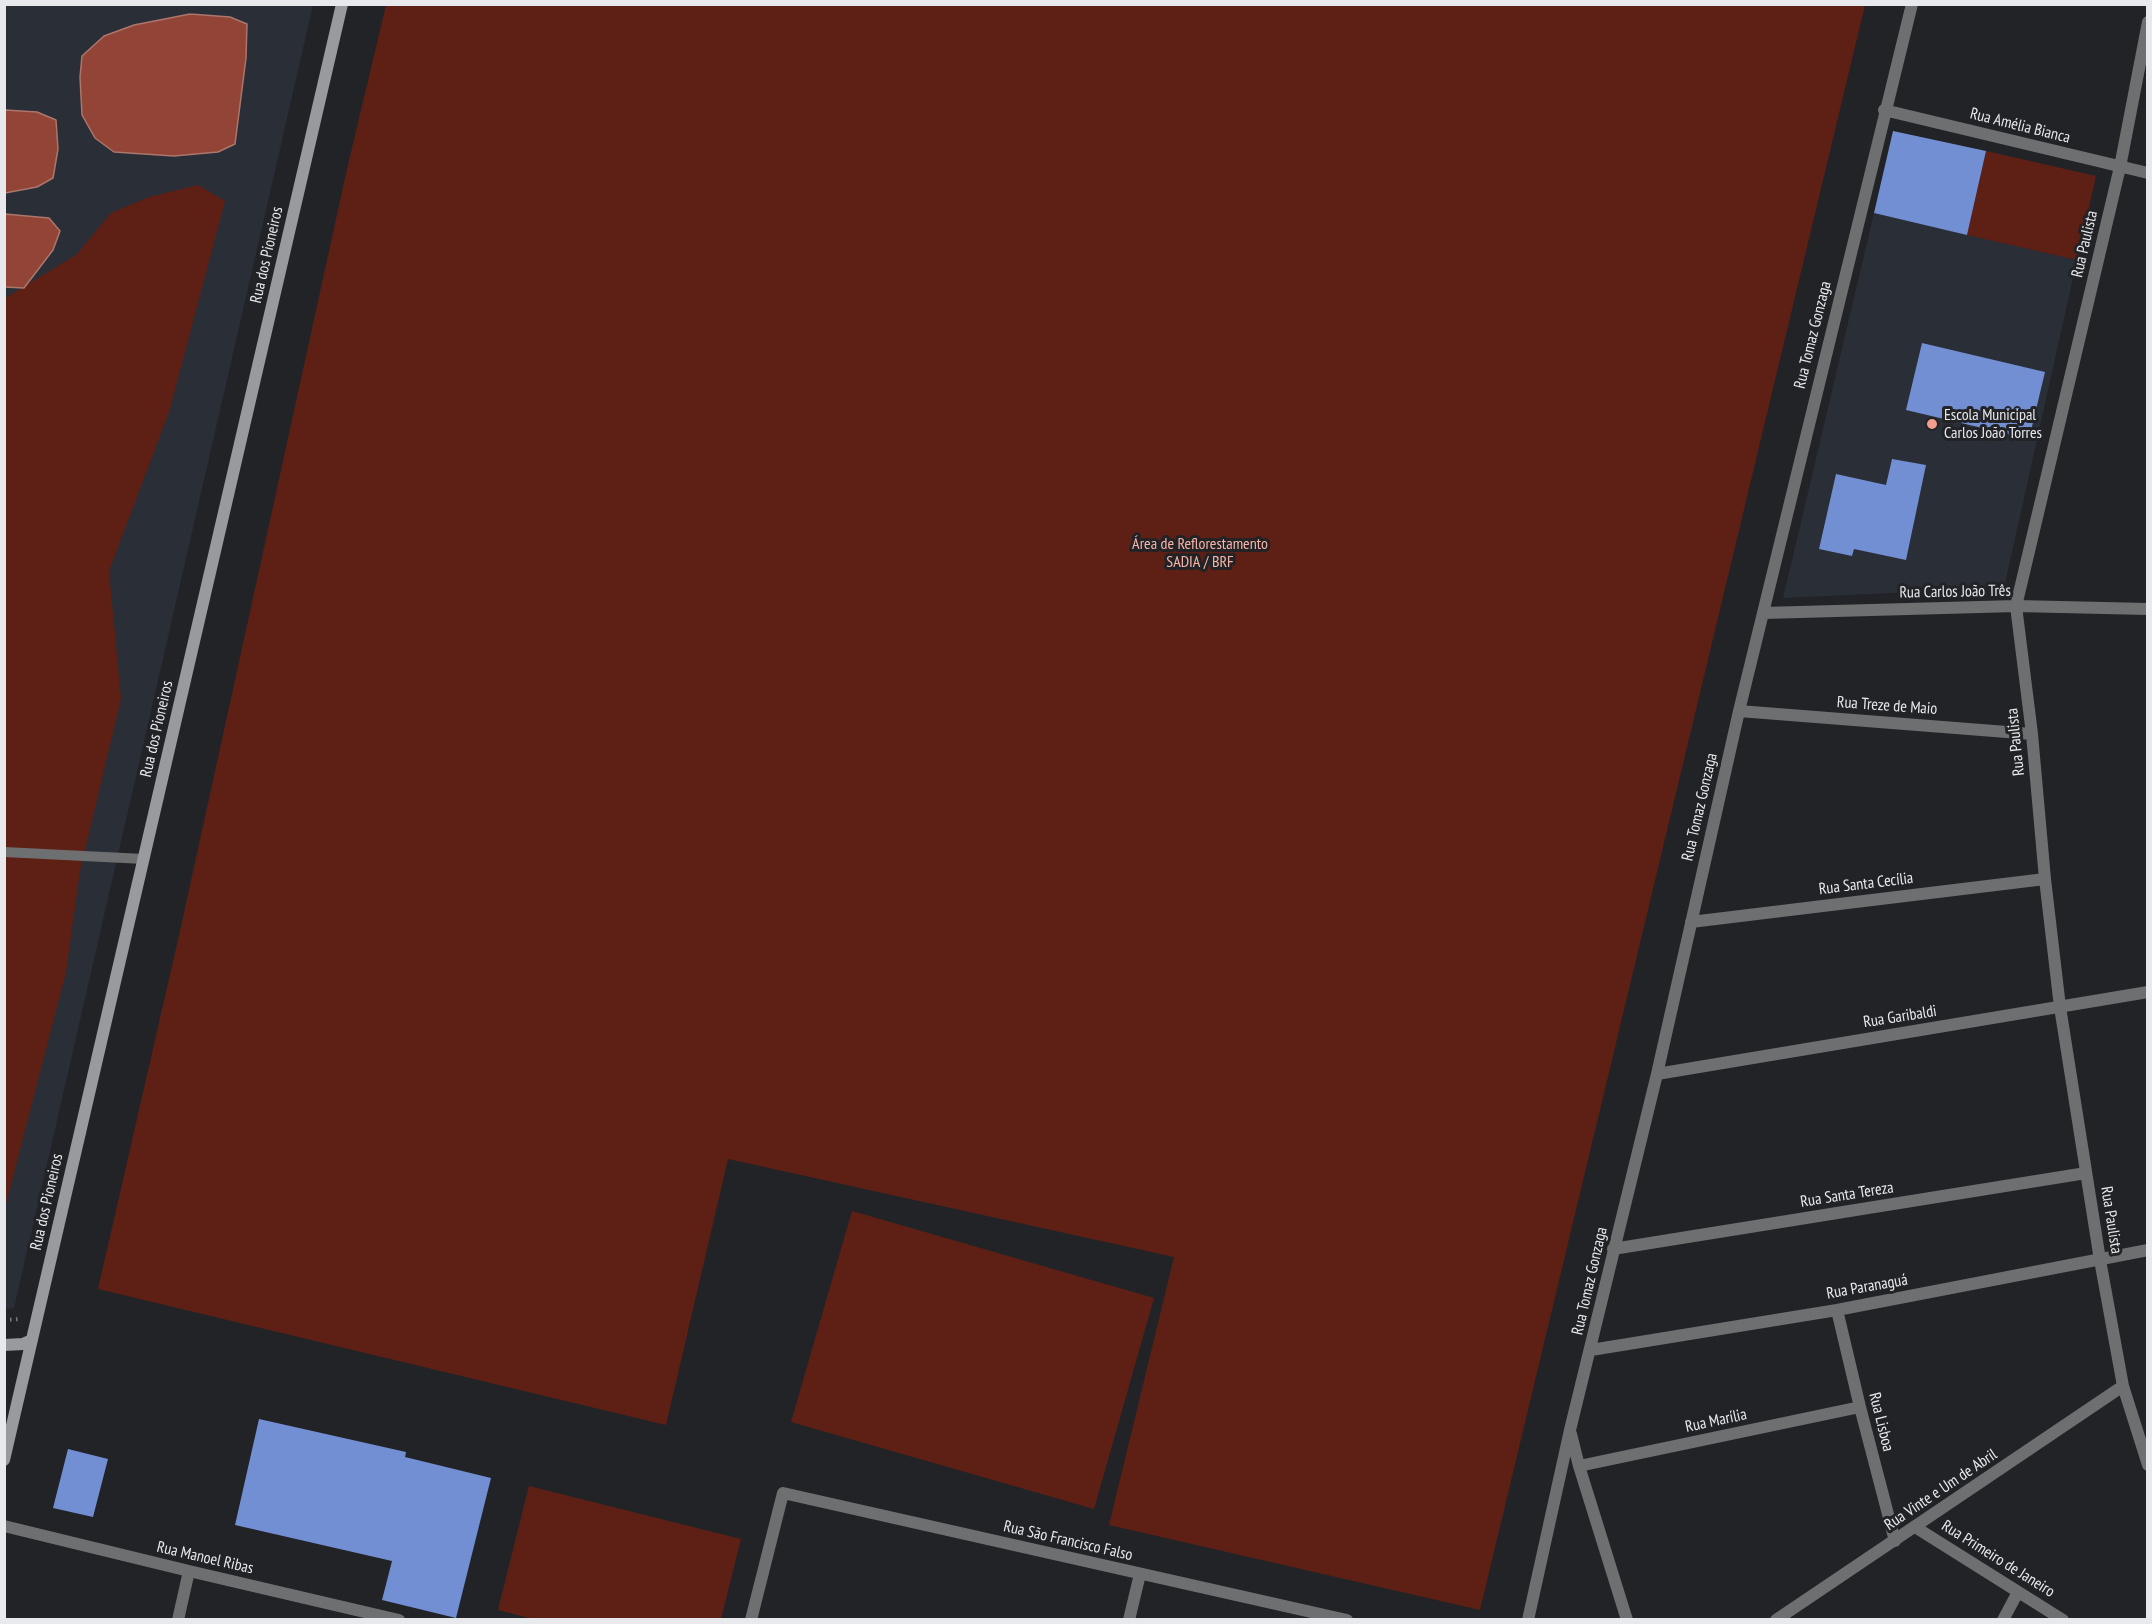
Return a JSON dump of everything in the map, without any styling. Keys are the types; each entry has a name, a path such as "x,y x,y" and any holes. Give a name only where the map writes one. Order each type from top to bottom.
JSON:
{"main road":[{"name":"Rua dos Pioneiros","path":"4,1460 342,4"},
{"path":"4,1345 22,1344 32,1340"}],"street":[{"name":"Rua Tomaz Gonzaga","path":"1528,1620 1570,1430 1657,1074 1739,711 1884,110 1912,4"},
{"name":"Rua Paulista","path":"2148,22 2120,167 2016,606 2032,734 2045,879 2060,1007 2100,1260 2123,1386 2148,1465"},
{"name":"Rua Amélia Bianca","path":"1884,110 2148,173"},
{"name":"Rua Carlos João Três","path":"1763,613 2016,606 2148,609"},
{"name":"Rua Treze de Maio","path":"1739,711 2032,734"},
{"name":"Rua Santa Cecília","path":"1691,922 2045,879"},
{"name":"Rua Garibaldi","path":"1657,1074 2148,992"},
{"name":"Rua Santa Tereza","path":"1613,1249 2086,1173"},
{"name":"Rua Paranaguá","path":"1591,1350 1837,1310 2148,1250"},
{"name":"Rua Lisboa","path":"1837,1310 1895,1541"},
{"name":"Rua Vinte e Um de Abril","path":"1776,1620 2123,1386"},
{"name":"Rua Marília","path":"1579,1466 1860,1407"},
{"path":"1570,1430 1627,1620"},
{"name":"Rua São Francisco Falso","path":"752,1620 783,1493 1347,1620"},
{"name":"Rua Manoel Ribas","path":"4,1526 369,1616 399,1620"},
{"name":"Rua Primeiro de Janeiro","path":"1915,1527 2063,1620"},
{"path":"178,1620 189,1571"},
{"path":"1130,1620 1140,1574"},
{"path":"2003,1620 2018,1592"}],"lane":[{"path":"4,852 144,859"}],"path":[{"path":"4,1320 29,1318"}],"shaded area":[{"path":"5,5 313,5 14,1308 5,1309"},
{"path":"190,14 230,17 247,24 246,58 235,144 218,152 174,156 114,152 95,138 82,115 80,77 82,56 104,36 134,25"},
{"path":"5,110 37,112 56,120 58,149 53,178 37,187 5,193"},
{"name":"Escola Municipal Carlos João Torres","path":"1874,213 2077,260 2004,588 1783,598"},
{"path":"5,214 49,218 60,231 53,250 24,288 5,287"}],"green space":[{"name":"Área de Reflorestamento SADIA / BRF","path":"386,5 1865,5 1480,1610 1109,1525 1174,1257 728,1159 666,1425 98,1289 180,931 347,169"},
{"path":"1986,151 2096,176 2077,260 1967,235"},
{"path":"198,185 225,201 169,412 109,571 121,699 80,871 66,972 5,1208 5,298 76,255 111,213 149,197"},
{"path":"852,1211 1154,1298 1094,1509 791,1422"},
{"path":"529,1486 741,1539 721,1619 537,1620 498,1610"}],"building":[{"path":"1893,131 1986,151 1967,235 1874,213"},
{"path":"1922,343 2045,372 2029,439 1906,410"},
{"path":"1892,459 1926,465 1906,560 1854,549 1852,556 1819,549 1836,474 1886,485"},
{"path":"259,1419 406,1452 405,1457 491,1478 456,1618 382,1600 392,1561 235,1525"},
{"path":"68,1449 108,1459 93,1517 53,1508"}],"place":[{"name":"Escola Municipal Carlos João Torres","path":"1932,424"}]}
